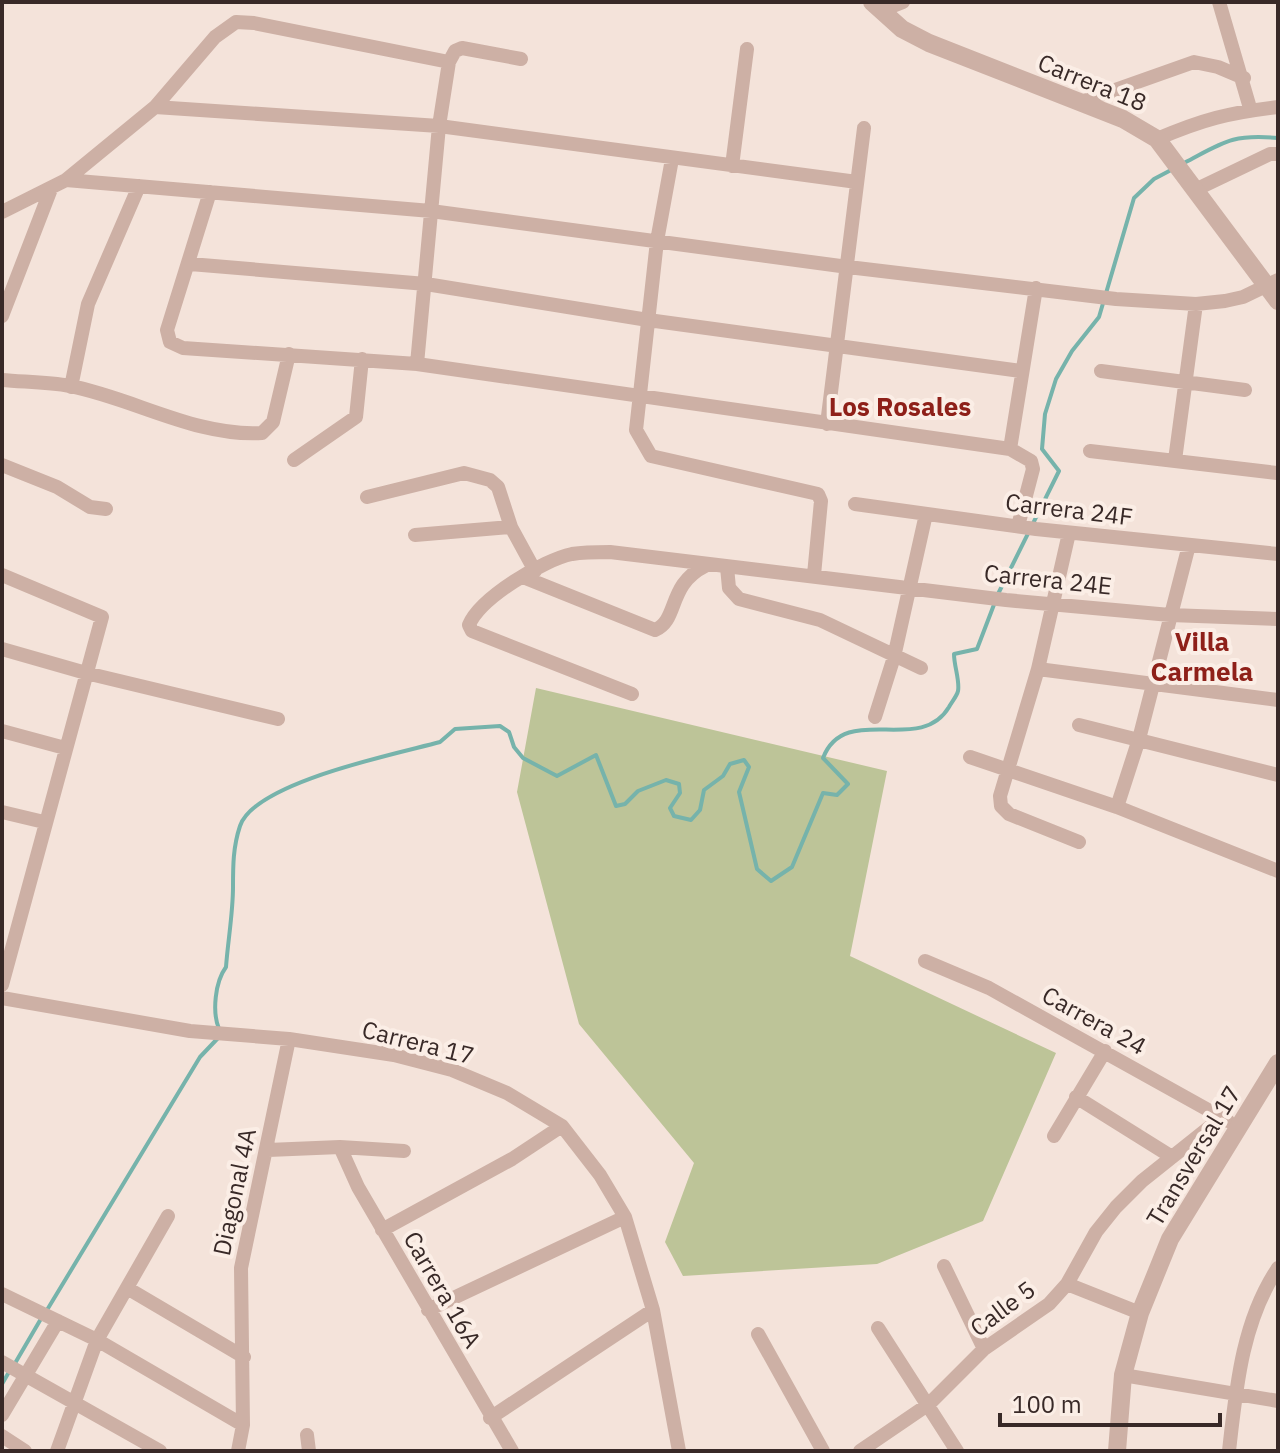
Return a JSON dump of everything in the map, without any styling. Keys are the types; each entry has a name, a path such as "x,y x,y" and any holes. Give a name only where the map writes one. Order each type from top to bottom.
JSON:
{"street":[{"path":"876,6 903,2"},
{"path":"1219,2 1244,78 1250,108"},
{"name":"Carrera 18","path":"876,6 929,43 1123,119 1157,139 1274,289"},
{"path":"2,212 66,180 155,107 215,37 236,22 449,62"},
{"path":"417,364 439,126 449,62 455,51 462,48 521,59"},
{"path":"732,166 747,49"},
{"path":"1081,102 1194,62 1218,67 1244,78"},
{"path":"155,107 439,126 857,182"},
{"path":"1157,139 1205,119 1250,108 1278,107"},
{"path":"827,424 864,128"},
{"path":"1193,184 1270,154 1278,154"},
{"path":"672,159 657,241 636,430 651,456 818,494 821,501 814,575"},
{"path":"66,180 431,211 848,267 1116,299 1196,304 1274,289"},
{"path":"71,387 88,304 139,186"},
{"path":"2,316 51,189"},
{"path":"210,192 167,330 170,342 183,348 417,364 1010,449 1031,461 1033,469 1025,527"},
{"path":"190,264 426,284 648,320 1021,371"},
{"path":"1010,449 1036,288"},
{"path":"1175,460 1183,382 1196,304"},
{"path":"2,380 71,387 151,412 246,434 262,433 273,422 289,354"},
{"path":"294,460 356,417 362,359"},
{"path":"1101,371 1245,390"},
{"path":"1090,451 1277,473"},
{"path":"2,465 57,487 90,507 106,509"},
{"path":"367,497 464,473 480,476 498,487 529,574 655,630 666,623 685,579 706,565"},
{"name":"Carrera 24F","path":"855,504 1069,533 1278,554"},
{"path":"875,717 894,657 926,514"},
{"path":"415,535 511,527"},
{"path":"1069,533 1038,669 1010,771 1000,796 1001,806 1009,814 1079,842"},
{"path":"1117,807 1139,739 1189,545"},
{"name":"Carrera 24E","path":"529,574 570,554 610,552 1006,600 1170,615 1278,619"},
{"path":"727,567 729,588 739,599 820,620 921,668"},
{"path":"529,574 482,604 469,625 472,631 632,694"},
{"path":"2,575 102,617 2,985"},
{"path":"2,649 86,673 278,719"},
{"path":"1038,669 1278,700"},
{"path":"1079,725 1278,775"},
{"path":"2,731 65,748"},
{"path":"970,757 1117,807 1278,871"},
{"path":"2,812 44,822"},
{"name":"Carrera 24","path":"925,961 989,988 1240,1127"},
{"name":"Carrera 17","path":"2,998 190,1031 289,1039 394,1055 452,1070 507,1093 562,1126 600,1175 625,1217 653,1310 679,1451"},
{"name":"Diagonal 4A","path":"238,1451 243,1425 241,1268 289,1039"},
{"path":"1054,1136 1105,1051"},
{"name":"Transversal 17","path":"1117,1451 1123,1375 1140,1313 1170,1239 1206,1176 1276,1072"},
{"path":"1076,1097 1172,1157"},
{"name":"Calle 5","path":"860,1451 929,1404 984,1349 1034,1317 1067,1284 1096,1232 1116,1207 1221,1118"},
{"path":"382,1230 512,1159 562,1126"},
{"path":"268,1150 340,1147 404,1151"},
{"name":"Carrera 16A","path":"340,1147 382,1230 512,1451"},
{"path":"57,1451 97,1340 168,1216"},
{"path":"428,1310 625,1217"},
{"path":"944,1266 984,1349"},
{"path":"1229,1451 1235,1393 1256,1310 1278,1268"},
{"path":"1067,1284 1140,1313"},
{"path":"127,1288 244,1357"},
{"path":"2,1294 97,1340 243,1425"},
{"path":"490,1418 653,1310"},
{"path":"2,1415 24,1375 48,1316"},
{"path":"878,1328 957,1451"},
{"path":"758,1334 823,1451"},
{"path":"2,1362 160,1451"},
{"path":"1123,1375 1278,1401"},
{"path":"307,1435 309,1451"},
{"path":"2,1436 25,1451"}],"green space":[{"path":"536,688 887,771 850,956 1056,1053 983,1221 877,1264 683,1276 665,1242 694,1163 579,1024 517,792"}],"waterway":[{"path":"1184,163 1228,141 1249,137 1278,138"},
{"path":"998,594 1059,471 1042,449 1045,414 1056,379 1072,351 1099,317 1134,198 1154,179 1173,169"},
{"path":"219,1029 216,997 226,967 236,841 240,826 251,810 271,796 329,772 440,742 455,729 500,726 509,732 514,747 523,758 557,776 596,755 616,806 625,804 638,791 666,780 679,784 680,793 670,808 674,816 691,820 700,810 704,790 723,776 730,764 744,760 749,767 739,792 757,869 771,881 792,867 823,793 837,795 848,784 823,758 834,741 848,733 920,728 936,721 958,691 954,654 977,649 995,602"},
{"path":"47,1310 200,1057 219,1037"},
{"path":"14,1365 42,1317"},
{"path":"2,1384 9,1372"}],"district":[{"name":"Los Rosales","path":"900,407"},
{"name":"Villa Carmela","path":"1202,657"}]}
